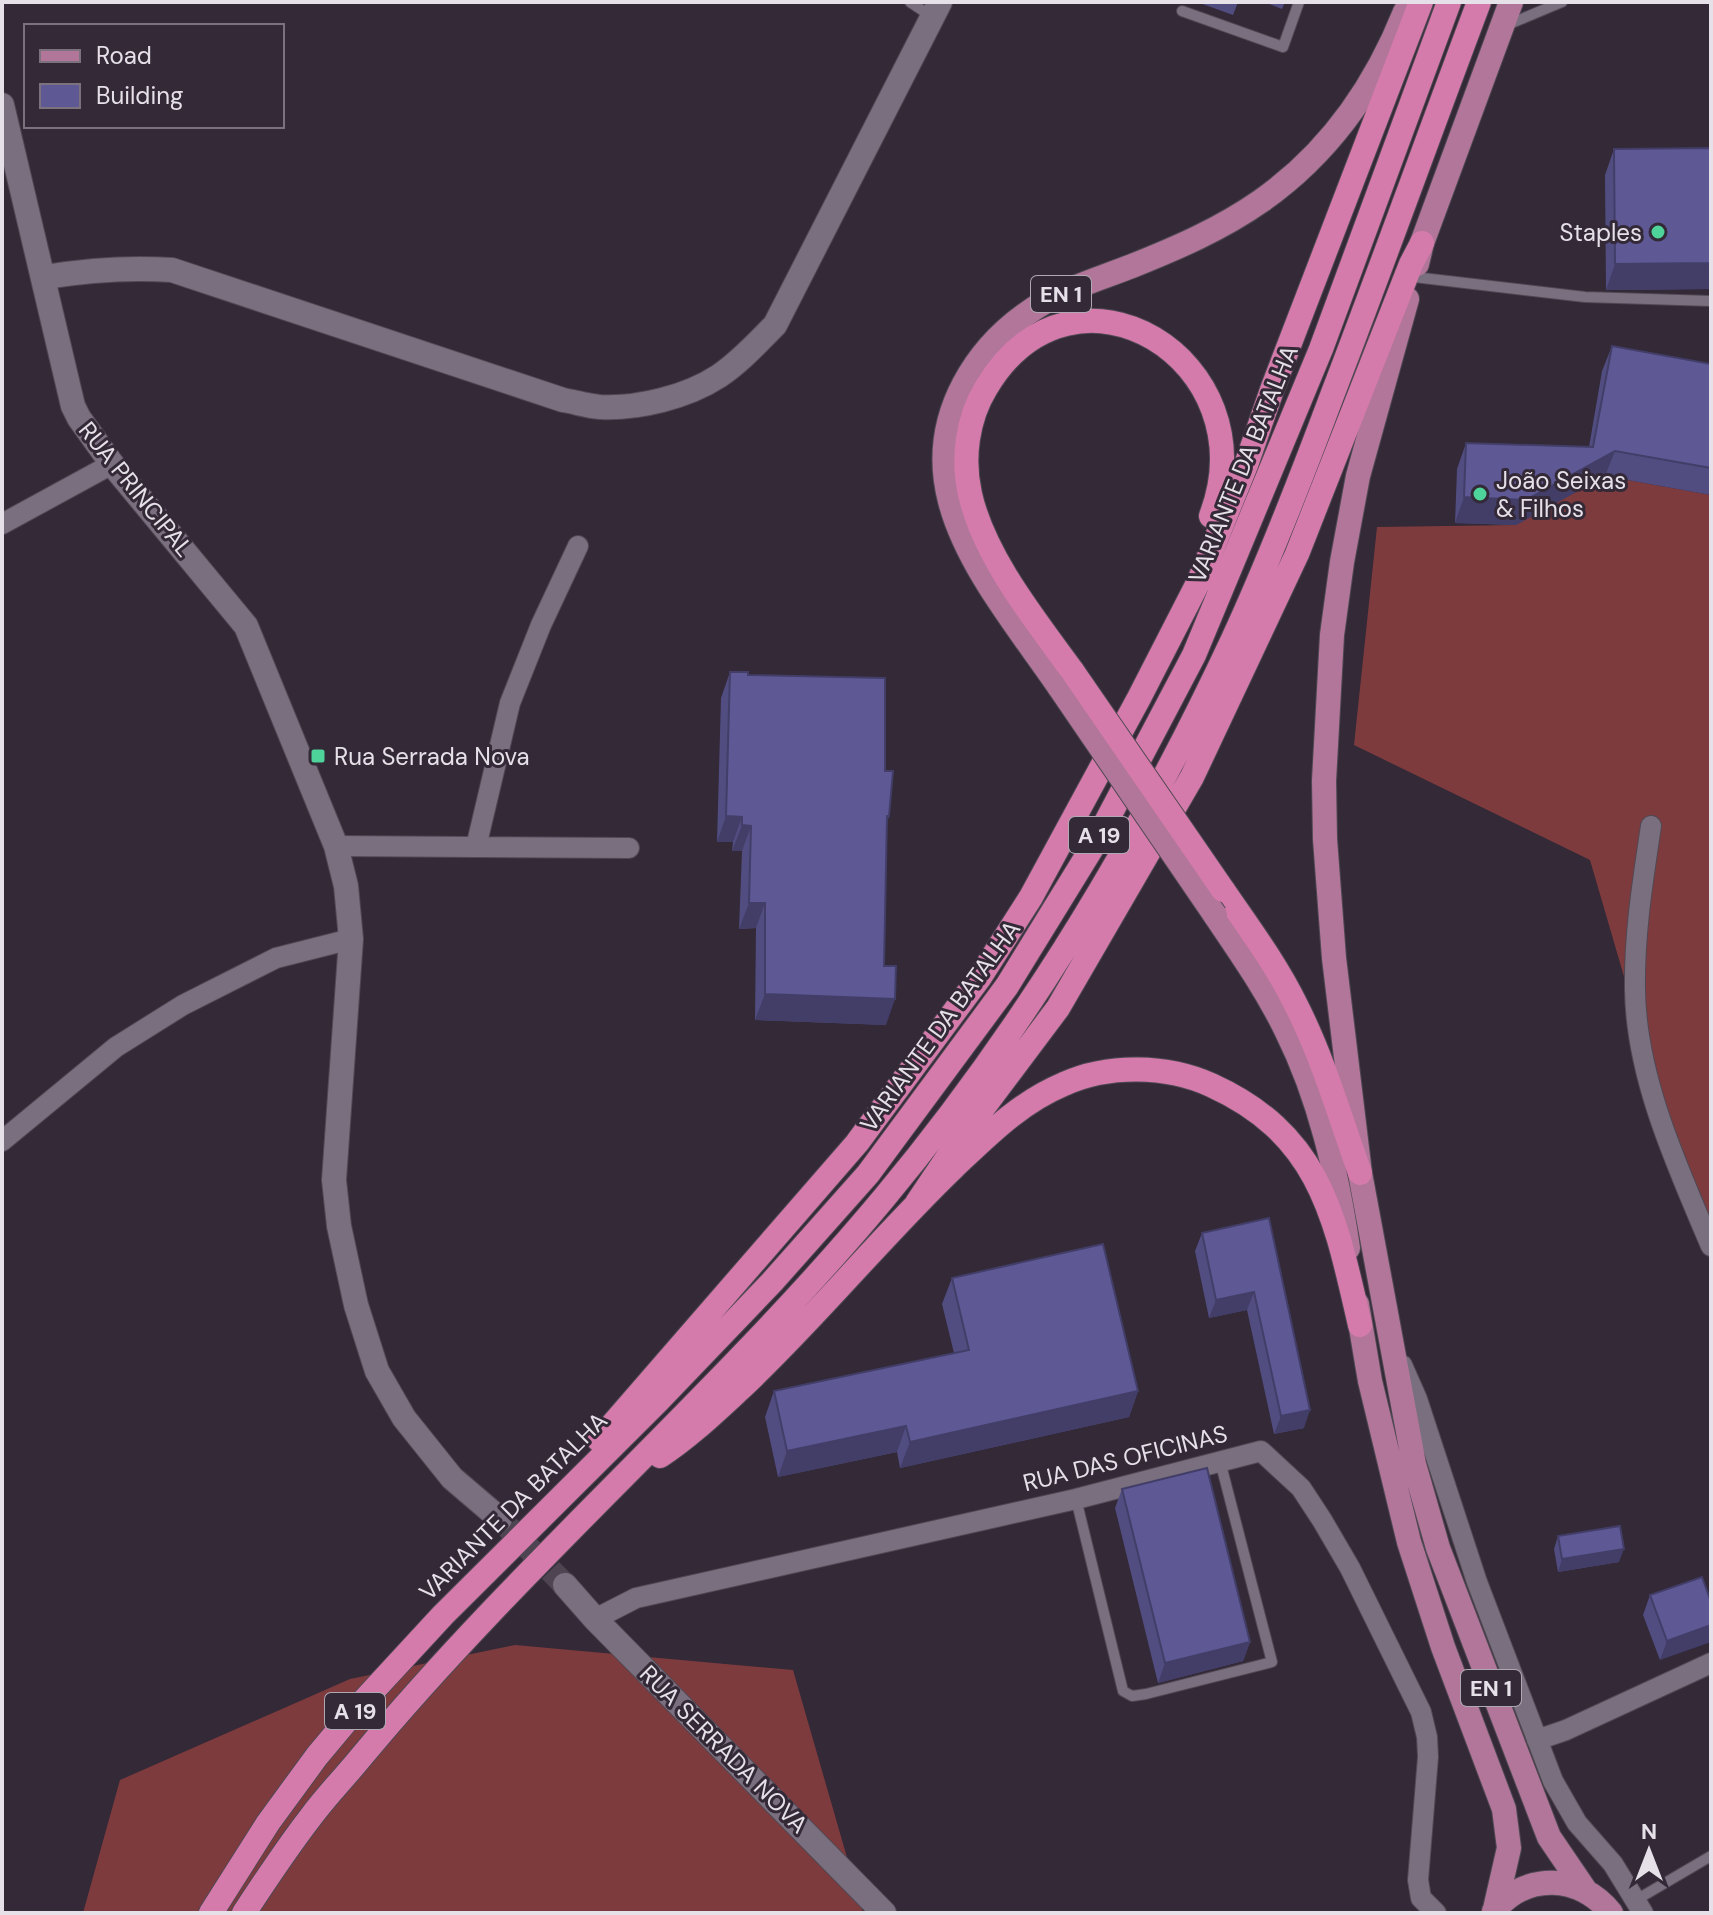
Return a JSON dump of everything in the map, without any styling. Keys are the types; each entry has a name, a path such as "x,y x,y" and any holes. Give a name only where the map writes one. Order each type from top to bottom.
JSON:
{"highway":[{"path":"528,1533 543,1504 866,1132 980,977 1031,897 1199,581 1421,2"},
{"name":"VARIANTE DA BATALHA","path":"211,1913 268,1823 358,1707 443,1615 528,1533 761,1293 868,1174 1007,986 1109,817 1200,641 1321,349 1449,2"},
{"name":"A 19","path":"244,1913 313,1813 418,1690 530,1569 621,1481 801,1292 883,1200 1006,1039 1073,935 1176,755 1233,639 1274,545 1479,2"},
{"path":"917,1203 962,1136 1058,1008 1192,777 1297,554 1422,243"},
{"path":"1161,656 1216,500 1221,466 1218,422 1199,378 1172,350 1124,325 1068,323 1025,343 997,372 977,406 966,459 970,496 984,534 1066,680 1223,890 1265,951 1296,1004 1360,1173"},
{"path":"621,1481 699,1426 782,1350 917,1203 1004,1120 1061,1085 1096,1073 1153,1070 1202,1081 1249,1105 1272,1121 1304,1160 1327,1204 1360,1325"}],"main road":[{"name":"EN 1","path":"1409,2 1381,68 1331,137 1298,172 1216,230 1070,290 1036,308 992,343 968,374 955,400 946,442 946,480 950,503 983,574 1066,680 1251,967 1287,1031 1315,1103 1341,1197 1360,1325 1381,1429 1412,1553 1443,1647 1504,1809 1509,1848 1494,1911"},
{"name":"EN 1","path":"1511,2 1422,243 1349,516 1332,635 1326,726 1325,839 1328,897 1360,1173 1414,1464 1438,1548 1549,1837 1585,1890"},
{"name":"EN 1","path":"1494,1911 1505,1899 1529,1885 1558,1882 1585,1890 1612,1913"}],"street":[{"path":"45,277 96,269 172,270 563,400 599,407 642,404 688,391 718,376 775,325 936,10"},
{"name":"RUA PRINCIPAL","path":"2,105 73,406 112,464 246,626 336,846"},
{"path":"2,524 112,464"},
{"path":"476,847 510,703 541,625 578,546"},
{"path":"1651,826 1637,920 1635,992 1640,1039 1664,1135 1711,1246"},
{"path":"500,1519 452,1478 404,1418 377,1371 356,1305 341,1236 334,1180 351,939 346,886 336,846 629,848"},
{"path":"2,1141 116,1047 183,1005 276,958 351,939"},
{"path":"1391,1338 1417,1399 1477,1582 1553,1781 1567,1809 1613,1864 1640,1907 1612,1913"},
{"name":"RUA DAS OFICINAS","path":"595,1619 636,1598 1076,1499 1261,1451 1301,1488 1350,1568 1421,1712 1427,1737 1427,1783 1418,1880 1421,1898 1436,1913"},
{"name":"RUA SERRADA NOVA","path":"565,1585 884,1913"},
{"path":"1537,1740 1566,1730 1711,1663"}],"lane":[{"path":"910,2 936,10"},
{"path":"1182,11 1283,47 1299,2"},
{"path":"1501,27 1562,2"},
{"path":"1414,277 1585,297 1711,301"},
{"path":"1076,1499 1123,1691 1132,1696 1146,1694 1272,1662 1220,1461"},
{"path":"1640,1907 1711,1856"}],"shaded area":[{"path":"1605,476 1711,495 1711,1250 1670,1134 1590,860 1354,745 1377,527 1516,525"},
{"path":"515,1645 793,1670 863,1913 83,1913 120,1780 350,1679"}],"building":[{"name":"Staples","path":"1711,148 1711,263 1615,264 1614,149"},
{"path":"1612,346 1711,364 1711,468 1615,451 1526,500 1464,497 1466,443 1593,447"},
{"path":"730,672 885,678 885,771 893,771 887,816 884,966 896,966 895,999 765,994 765,903 749,903 751,826 742,825 742,817 726,816"},
{"path":"1269,1218 1310,1410 1281,1416 1254,1292 1216,1300 1202,1233"},
{"path":"1103,1244 1138,1391 910,1442 906,1426 787,1451 774,1391 969,1350 952,1278"},
{"path":"1207,1468 1250,1642 1165,1663 1122,1489"},
{"path":"1620,1526 1624,1549 1562,1559 1558,1536"},
{"path":"1702,1577 1711,1602 1711,1625 1667,1641 1650,1595"}],"tunnel":[{"path":"500,1519 565,1585"}],"place":[{"name":"Staples","path":"1658,232"},
{"name":"João Seixas & Filhos","path":"1480,494"},
{"name":"Rua Serrada Nova","path":"318,756"}]}
